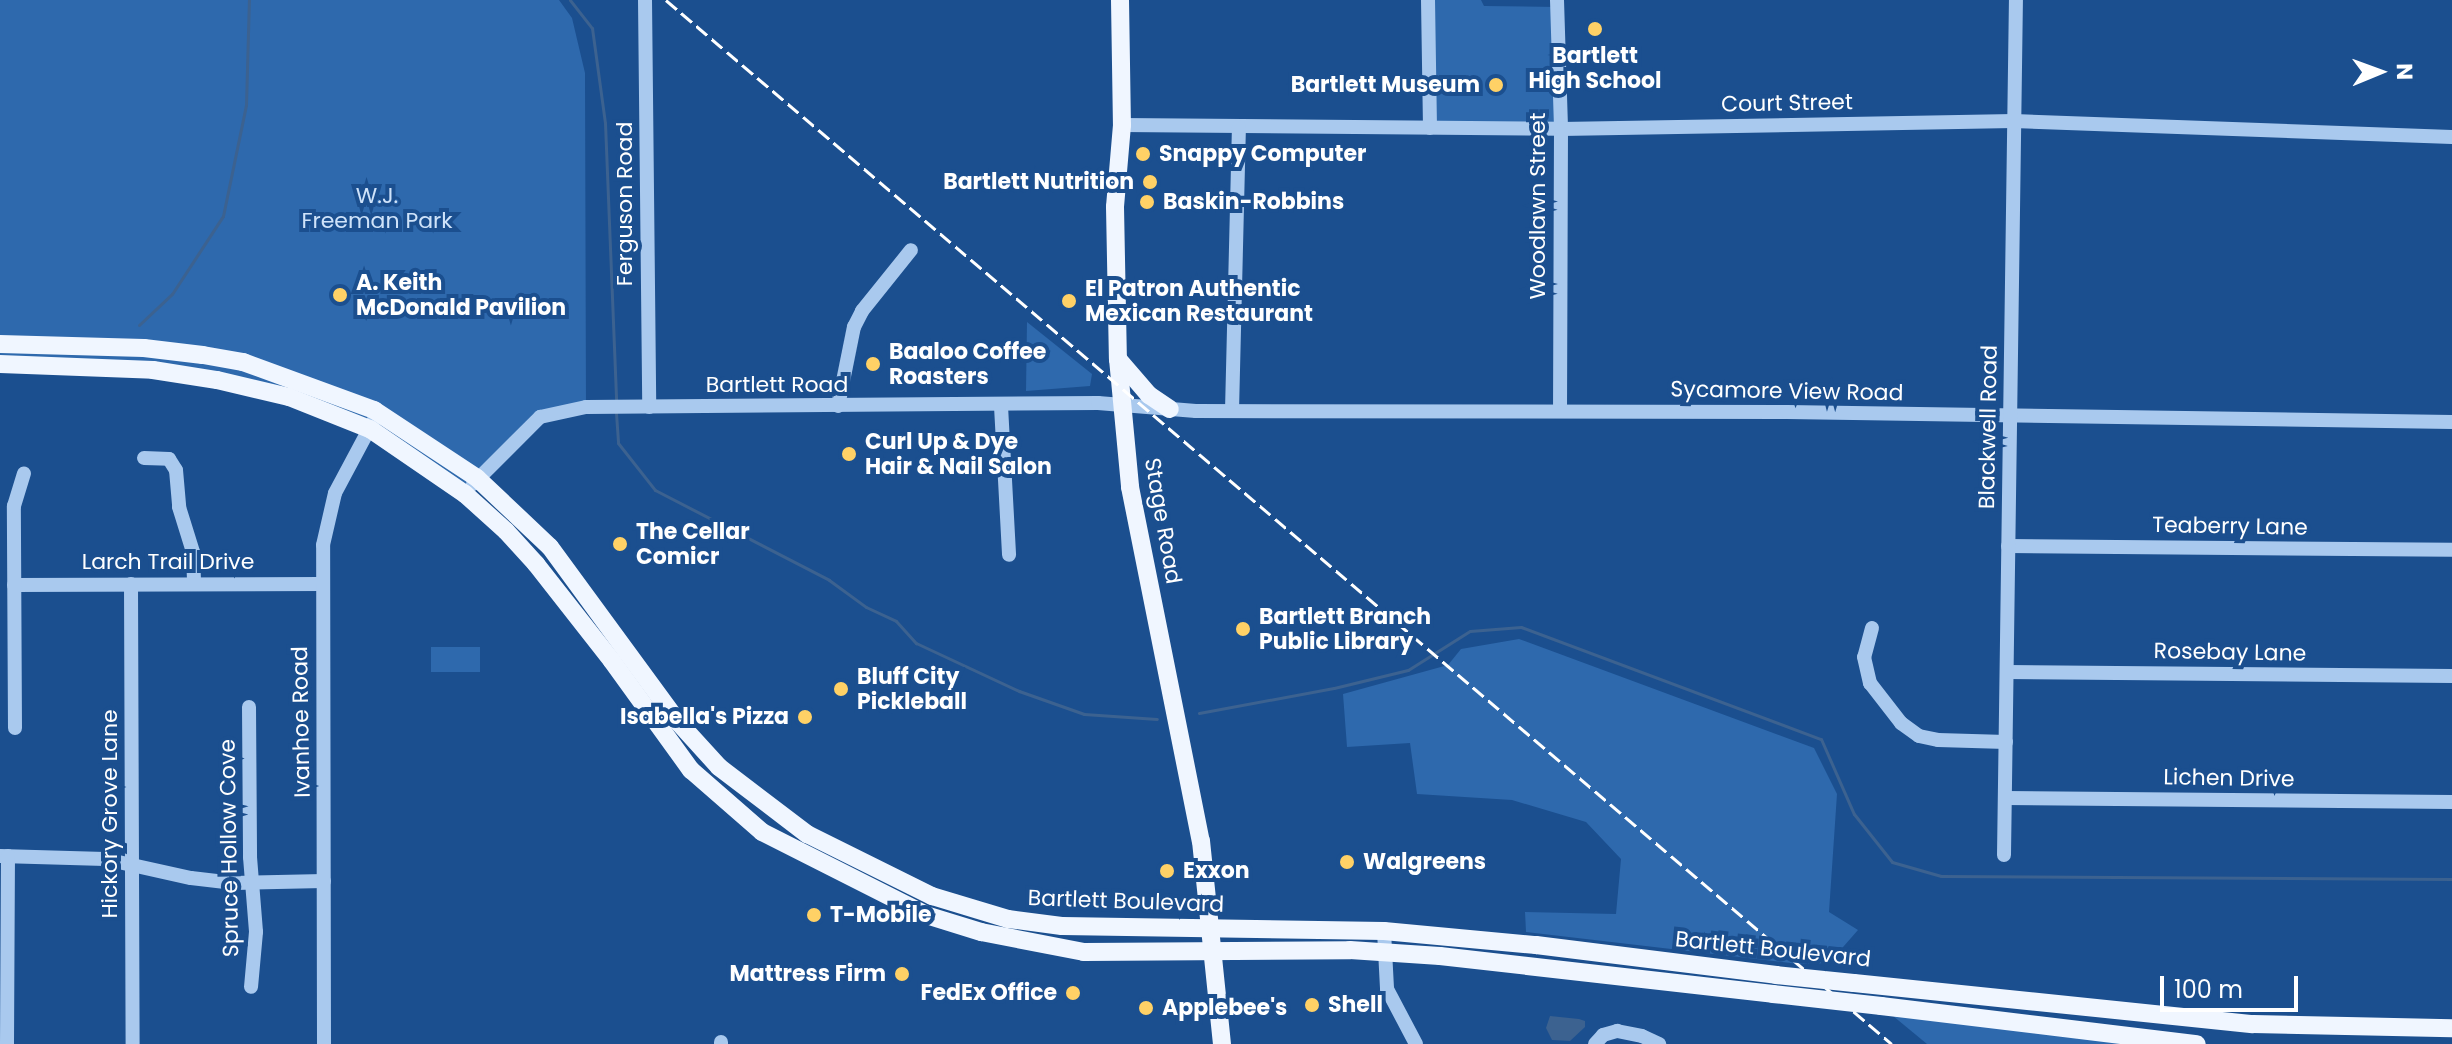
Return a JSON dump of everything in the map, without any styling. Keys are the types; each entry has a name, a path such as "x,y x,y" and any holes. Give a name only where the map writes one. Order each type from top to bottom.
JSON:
{"main road":[{"name":"Stage Road","path":"1120,0 1122,125 1115,207 1122,406 1130,487 1201,841 1222,1044"},
{"name":"Bartlett Boulevard","path":"0,344 144,348 243,362 319,387 477,478 550,547 654,690 719,767 807,834 932,896 1008,919 1062,926 1384,931 1536,945 1774,984 1881,1006 2197,1044"},
{"path":"1118,359 1149,395 1170,409"},
{"name":"Bartlett Boulevard","path":"0,364 153,370 217,380 374,421 465,494 536,564 612,661 639,703 691,770 762,832 926,915 981,932 1084,952 1383,952 1774,984 1854,983 2253,1024 2452,1028"},
{"path":"536,564 550,547"},
{"path":"639,703 654,690"}],"street":[{"name":"Ferguson Road","path":"645,0 649,407"},
{"path":"1428,0 1430,128"},
{"name":"Woodlawn Street","path":"1557,0 1561,129 1560,411"},
{"name":"Blackwell Road","path":"2004,855 2016,0"},
{"name":"Court Street","path":"1122,125 1561,129 2014,121 2452,137"},
{"path":"1232,411 1239,127"},
{"path":"838,406 854,327 862,311 911,250"},
{"path":"1001,406 1009,555"},
{"name":"Bartlett Road","path":"465,494 477,478 540,417 586,407 1122,406"},
{"name":"Sycamore View Road","path":"1122,406 1232,411 2011,415 2452,422"},
{"name":"Ivanhoe Road","path":"324,1044 323,545 329,509 350,461 374,421"},
{"path":"144,458 169,459 176,470 179,507 193,552 194,584"},
{"path":"15,728 14,506 24,474"},
{"name":"Teaberry Lane","path":"2008,546 2452,550"},
{"name":"Hickory Grove Lane","path":"131,584 133,1044"},
{"name":"Larch Trail Drive","path":"14,585 322,584"},
{"path":"1872,628 1864,657 1870,683 1901,723 1919,736 1938,740 2006,742"},
{"name":"Rosebay Lane","path":"2007,672 2452,676"},
{"name":"Spruce Hollow Cove","path":"249,707 252,883 256,932 251,987"},
{"name":"Lichen Drive","path":"2005,798 2452,802"},
{"path":"7,1044 4,856 92,858 191,878 252,883 324,881"},
{"path":"1384,931 1387,989 1416,1044"},
{"path":"1595,1044 1603,1035 1617,1031 1642,1036 1659,1044"}],"green space":[{"name":"W.J. Freeman Park","path":"0,0 559,0 572,18 585,73 586,407 540,417 465,494 409,454 268,390 0,364"},
{"path":"1428,0 1481,0 1484,6 1557,7 1561,129 1430,128"},
{"path":"1027,322 1092,374 1090,386 1026,391"},
{"path":"1519,639 1814,748 1837,794 1829,912 1858,930 1829,963 1799,964 1526,932 1525,912 1616,914 1621,859 1586,822 1512,800 1417,794 1410,743 1347,747 1343,694 1448,665 1461,649"},
{"path":"431,647 480,647 480,672 431,672"},
{"path":"1881,1006 2197,1044 1927,1044"}],"shaded area":[{"path":"1550,1016 1579,1019 1585,1021 1585,1027 1570,1041 1552,1040 1546,1028"}],"waterway":[{"path":"139,325 172,294 223,216 246,105 249,0"},
{"path":"570,0 592,28 605,123 616,402"},
{"path":"616,413 618,443 655,490 829,580 866,607 896,621 916,643 1019,691 1084,714 1157,719"},
{"path":"1199,713 1334,688 1408,670 1470,631 1521,627 1821,739 1854,814 1892,862 1941,876 2452,879"}],"railway":[{"path":"666,0 1892,1044"}],"place":[{"name":"Bartlett High School","path":"1595,29"},
{"name":"Bartlett Museum","path":"1496,85"},
{"name":"Snappy Computer","path":"1143,154"},
{"name":"Bartlett Nutrition","path":"1150,182"},
{"name":"Baskin-Robbins","path":"1147,202"},
{"name":"A. Keith McDonald Pavilion","path":"340,295"},
{"name":"El Patron Authentic Mexican Restaurant","path":"1069,301"},
{"name":"Baaloo Coffee Roasters","path":"873,364"},
{"name":"Curl Up & Dye Hair & Nail Salon","path":"849,454"},
{"name":"The Cellar Comicr","path":"620,544"},
{"name":"Bartlett Branch Public Library","path":"1243,629"},
{"name":"Bluff City Pickleball","path":"841,689"},
{"name":"Isabella's Pizza","path":"805,717"},
{"name":"Walgreens","path":"1347,862"},
{"name":"Exxon","path":"1167,871"},
{"name":"T-Mobile","path":"814,915"},
{"name":"Mattress Firm","path":"902,974"},
{"name":"FedEx Office","path":"1073,993"},
{"name":"Shell","path":"1312,1005"},
{"name":"Applebee's","path":"1146,1008"}]}
